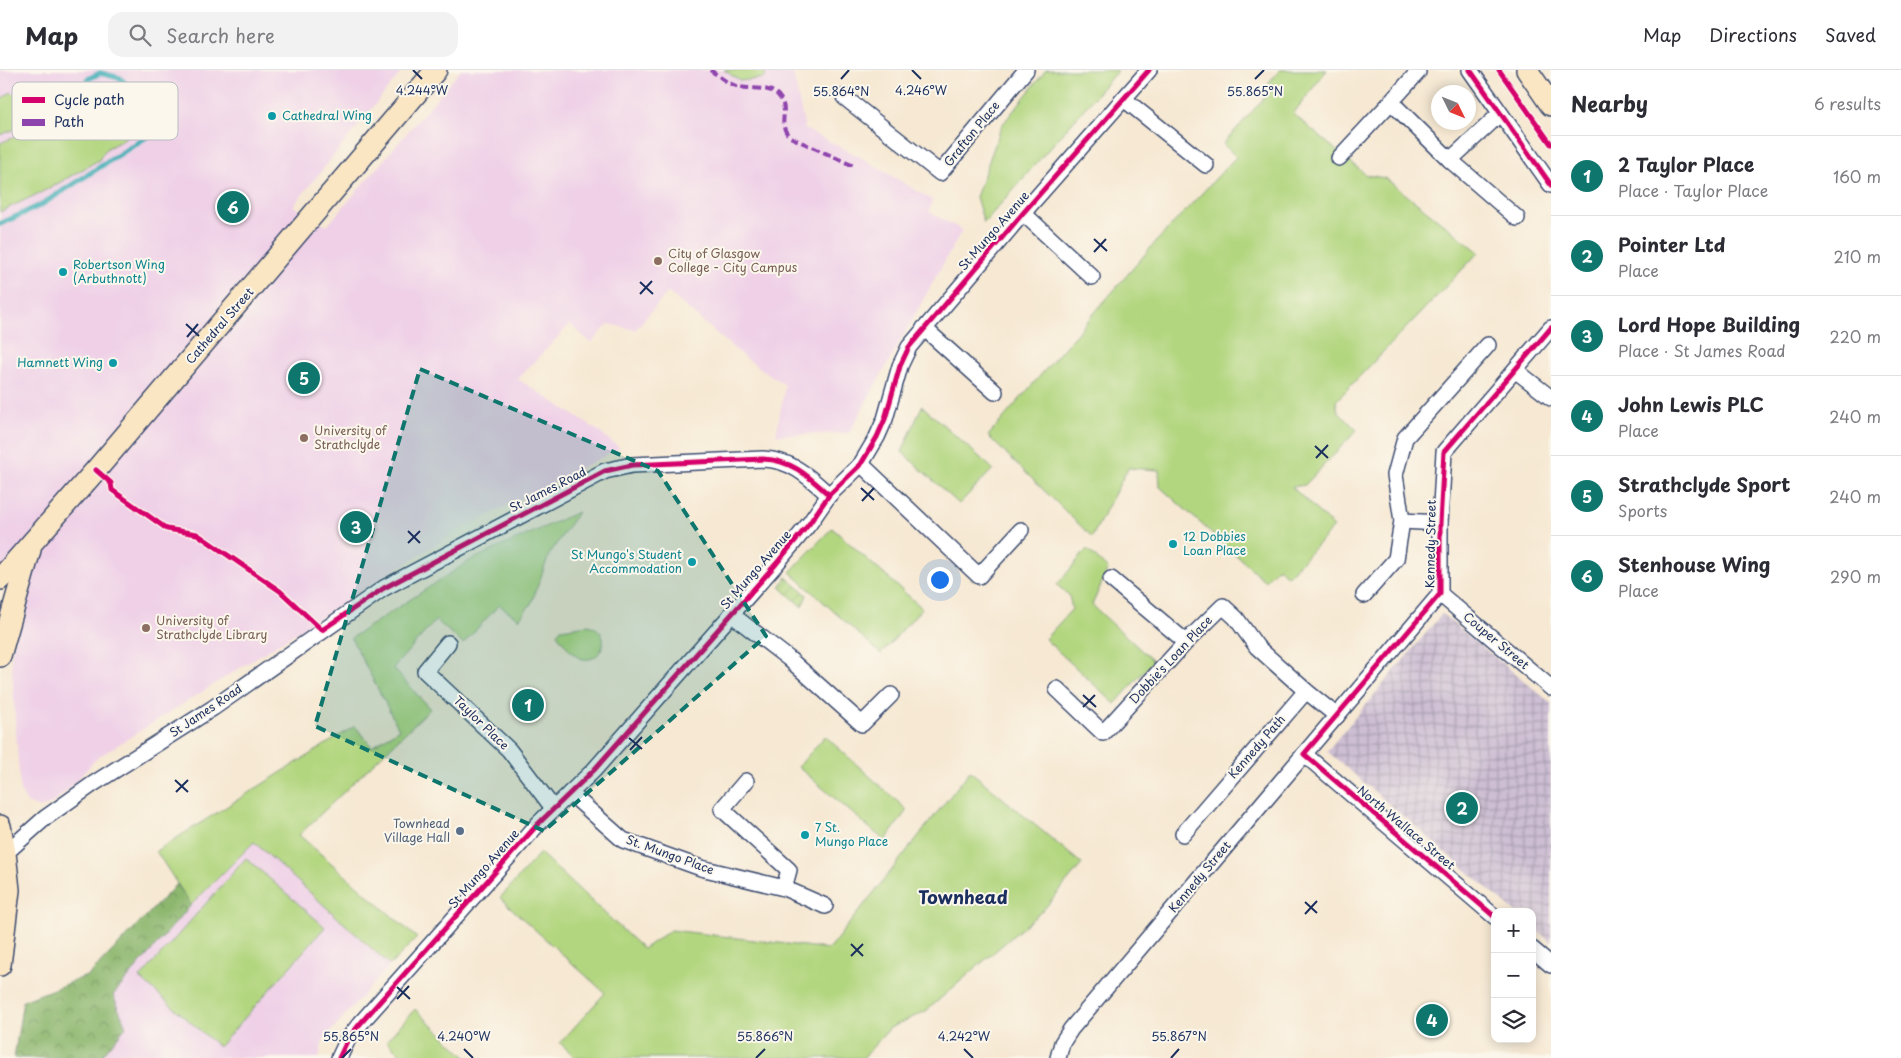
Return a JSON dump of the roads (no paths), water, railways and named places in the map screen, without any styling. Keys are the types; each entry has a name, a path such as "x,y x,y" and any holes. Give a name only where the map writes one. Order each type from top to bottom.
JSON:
{"street":[{"name":"Cathedral Street","path":"0,579 211,337 436,70"},
{"name":"Grafton Place","path":"844,97 940,173 1026,70"},
{"name":"St Mungo Avenue","path":"339,1058 348,1039 359,1025 553,808 594,770 788,549 829,495 861,464 878,437 900,366 909,347 1023,213 1149,70"},
{"path":"1470,70 1551,185"},
{"path":"1527,70 1551,104"},
{"path":"1339,158 1418,72"},
{"path":"1124,99 1206,165"},
{"path":"1391,102 1450,160 1517,218"},
{"path":"1450,160 1500,114"},
{"path":"1023,213 1092,277"},
{"path":"924,328 995,392"},
{"path":"1551,328 1515,370 1551,398"},
{"path":"1364,595 1396,559 1402,521 1395,475 1405,438 1488,344"},
{"name":"Kennedy Street","path":"1058,1058 1062,1043 1077,1022 1440,594 1440,523 1444,452 1515,370"},
{"name":"St James Road","path":"3,855 44,818 85,789 213,708 384,588 605,472 632,465 762,458 777,459 801,471 829,495"},
{"path":"861,464 979,576 1021,530"},
{"path":"1402,521 1440,523"},
{"path":"0,656 32,542"},
{"path":"1111,579 1186,642"},
{"name":"Couper Street","path":"1440,594 1551,688"},
{"name":"Dobbie's Loan Place","path":"1057,688 1103,733 1186,642 1223,606 1236,618 1257,647 1306,691"},
{"path":"731,614 788,658 862,724 891,695"},
{"name":"Taylor Place","path":"448,644 425,671 509,750 553,808"},
{"path":"1306,691 1337,716"},
{"name":"Kennedy Path","path":"1183,834 1306,691"},
{"name":"North Wallace Street","path":"1304,754 1491,914"},
{"path":"746,781 722,809 789,870 784,888"},
{"name":"St. Mungo Place","path":"570,792 623,840 701,868 784,888 825,906"},
{"path":"0,826 9,890 0,965"},
{"path":"1536,952 1551,965"}],"waterway":[{"path":"88,79 100,73 120,78 124,82"},
{"path":"0,224 41,205 142,140"}],"place":[{"name":"Cathedral Wing","path":"272,116"},
{"name":"Stenhouse Wing","path":"233,207"},
{"name":"City of Glasgow College - City Campus","path":"658,261"},
{"name":"Robertson Wing (Arbuthnott)","path":"63,272"},
{"name":"Hamnett Wing","path":"113,363"},
{"name":"Strathclyde Sport","path":"304,378"},
{"name":"University of Strathclyde","path":"304,438"},
{"name":"Lord Hope Building","path":"356,527"},
{"name":"12 Dobbies Loan Place","path":"1173,544"},
{"name":"St Mungo's Student Accommodation","path":"692,562"},
{"name":"University of Strathclyde Library","path":"146,628"},
{"name":"2 Taylor Place","path":"528,705"},
{"name":"Pointer Ltd","path":"1462,808"},
{"name":"Townhead Village Hall","path":"460,831"},
{"name":"7 St. Mungo Place","path":"805,835"},
{"name":"John Lewis PLC","path":"1432,1020"}],"district":[{"name":"Townhead","path":"963,898"}]}
